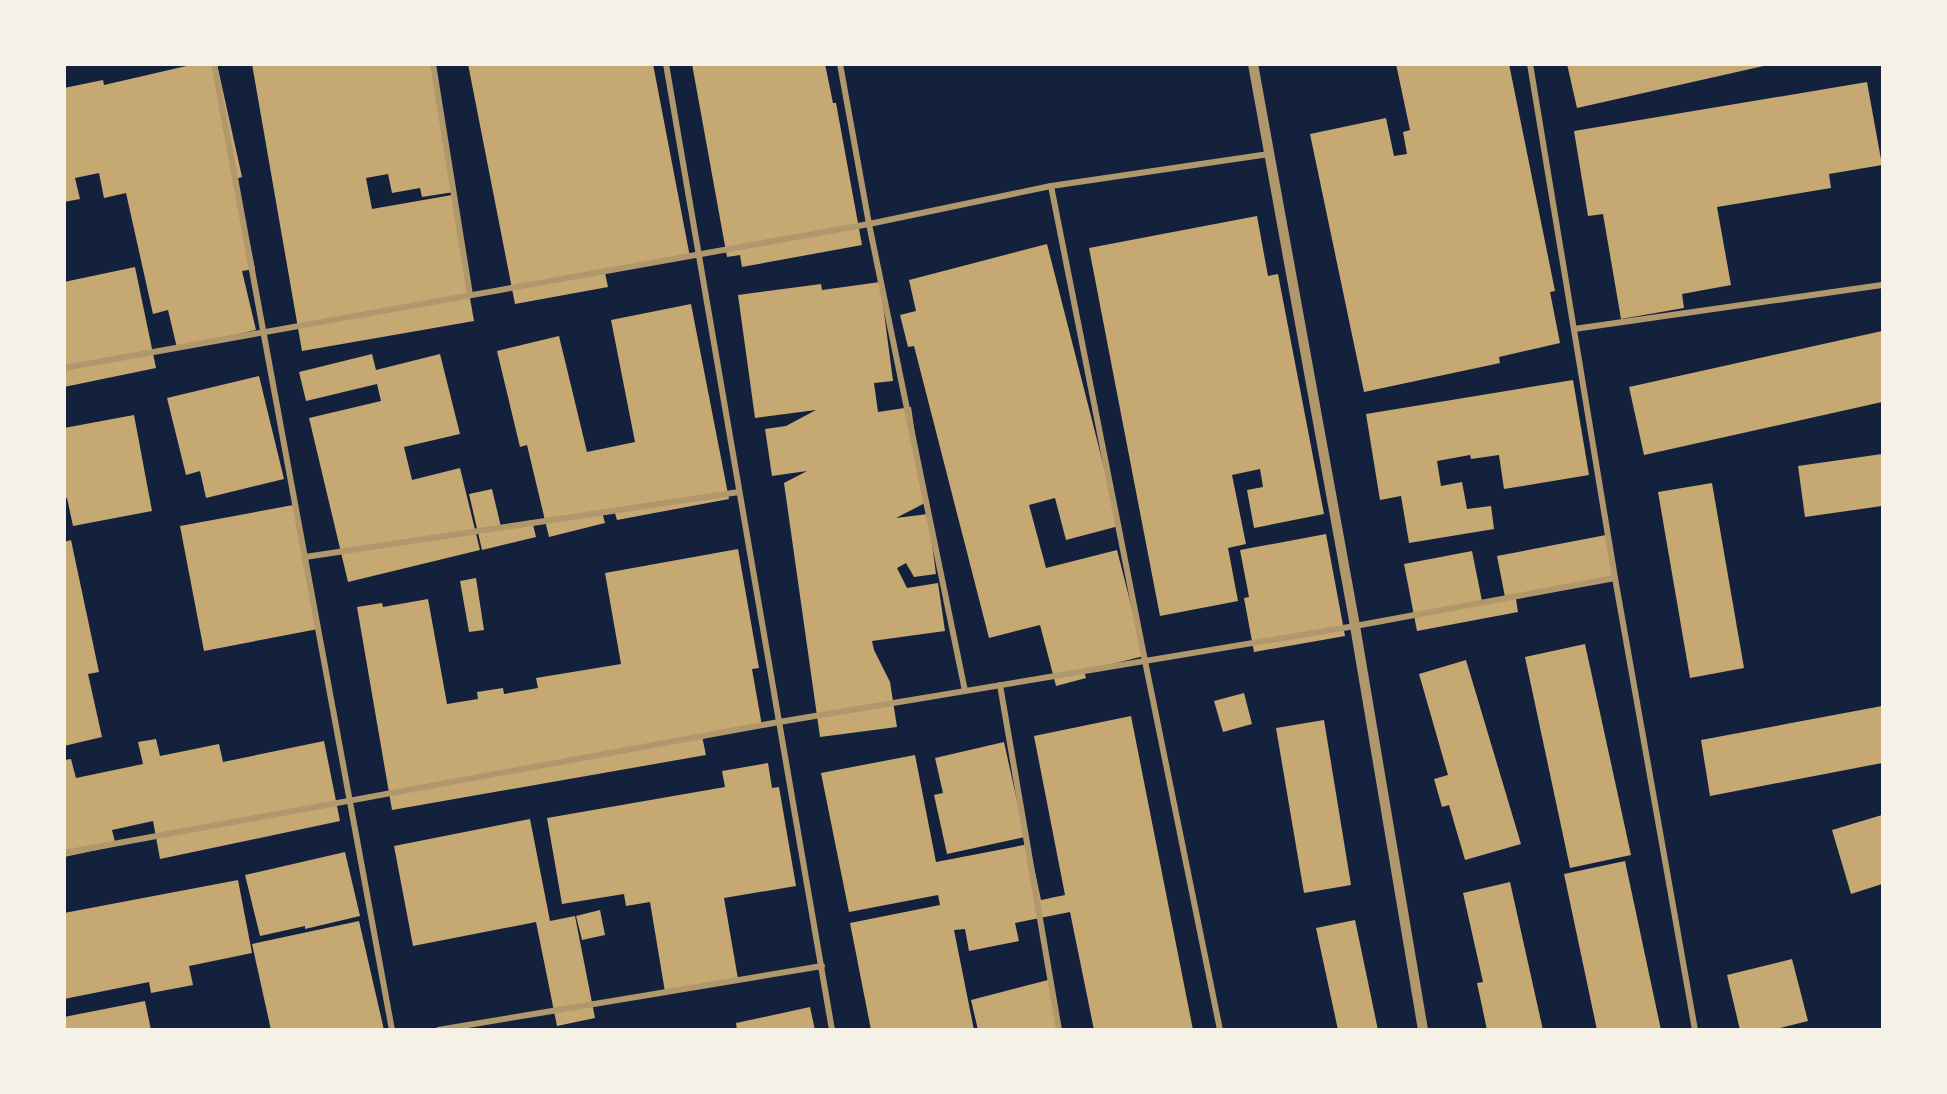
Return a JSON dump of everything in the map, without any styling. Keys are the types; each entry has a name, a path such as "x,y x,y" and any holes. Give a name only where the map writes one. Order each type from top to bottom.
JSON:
{"street":[{"path":"214,64 392,1029"},
{"path":"433,64 470,295"},
{"path":"666,64 832,1029"},
{"path":"840,64 869,224 965,691"},
{"path":"1253,64 1355,626 1423,1029"},
{"path":"1530,64 1615,578 1695,1029"},
{"path":"64,368 869,224 1052,186 1269,154"},
{"path":"1052,186 1220,1029"},
{"path":"1574,330 1882,285"},
{"path":"305,557 739,492"},
{"path":"64,854 779,722 1355,626 1615,578"},
{"path":"1000,685 1059,1029"},
{"path":"438,1029 822,966"}],"building":[{"path":"195,64 217,64 242,177 236,179 255,269 242,271 256,330 177,348 168,310 153,314 126,193 104,198 99,173 75,178 80,199 64,202 64,88 103,80 104,85"},
{"path":"252,64 433,64 454,192 422,197 420,188 392,193 388,174 366,178 372,209 452,195 474,321 302,351"},
{"path":"468,64 653,64 690,257 605,273 608,287 515,304"},
{"path":"692,64 825,64 833,103 836,103 862,245 742,267 740,255 727,257"},
{"path":"1396,64 1509,64 1555,291 1550,292 1560,343 1499,357 1500,363 1364,392 1310,134 1386,118 1394,156 1407,154 1403,132 1410,130"},
{"path":"1567,64 1768,64 1768,65 1577,108"},
{"path":"1867,82 1882,165 1829,174 1831,188 1717,207 1731,285 1682,294 1684,308 1621,319 1603,214 1588,216 1574,131"},
{"path":"1257,216 1268,276 1278,274 1324,514 1254,528 1247,490 1263,487 1260,469 1232,475 1246,544 1228,548 1238,601 1160,616 1089,248"},
{"path":"1047,244 1119,526 1066,540 1055,498 1029,505 1046,568 1117,550 1144,656 1084,671 1086,678 1056,686 1040,625 989,638 914,346 908,347 900,315 916,311 909,280"},
{"path":"135,267 156,368 64,387 64,282"},
{"path":"880,282 893,381 874,383 878,412 911,407 925,503 896,518 928,514 936,574 914,577 906,563 897,568 907,588 938,583 945,631 872,641 890,682 897,727 820,737 784,483 807,471 772,476 765,429 786,426 816,410 755,418 738,295 821,284 822,290"},
{"path":"691,304 729,499 617,520 614,510 602,512 605,523 549,537 527,445 520,447 497,351 559,336 587,452 635,442 611,320"},
{"path":"1882,331 1882,402 1644,455 1629,387"},
{"path":"372,354 376,370 440,354 460,434 404,447 412,480 460,468 480,550 348,582 309,418 381,401 377,384 306,401 299,372"},
{"path":"259,376 284,479 206,498 200,471 186,475 167,398"},
{"path":"1573,380 1589,475 1504,489 1499,455 1471,459 1470,455 1437,461 1441,486 1462,482 1467,509 1491,506 1494,529 1409,543 1401,496 1380,500 1366,414"},
{"path":"134,415 152,511 73,526 67,498 64,499 64,428"},
{"path":"1882,454 1882,506 1805,517 1798,466"},
{"path":"1712,483 1744,668 1690,678 1658,492"},
{"path":"492,489 501,527 532,520 536,537 482,550 469,494"},
{"path":"293,505 318,629 204,651 180,526"},
{"path":"1326,534 1345,636 1254,652 1244,598 1249,597 1240,550"},
{"path":"1606,535 1614,580 1516,599 1518,612 1417,631 1404,564 1472,551 1482,601 1505,597 1497,556"},
{"path":"71,540 99,672 88,674 102,737 64,746 64,542"},
{"path":"738,549 759,668 752,669 762,726 702,736 706,755 392,810 357,607 382,603 383,607 428,599 447,704 478,699 477,692 503,688 504,694 538,688 536,678 621,664 605,573"},
{"path":"476,578 484,630 469,632 460,581"},
{"path":"1585,644 1631,855 1570,868 1525,657"},
{"path":"1466,660 1521,844 1465,860 1449,805 1442,807 1434,779 1448,775 1419,674"},
{"path":"1244,693 1252,724 1223,732 1214,701"},
{"path":"1882,706 1882,763 1710,796 1701,740"},
{"path":"1131,716 1193,1030 1094,1030 1070,912 1015,923 1019,941 969,951 965,929 954,930 974,1030 871,1030 850,923 940,905 938,895 849,912 821,773 915,755 936,862 1029,844 1041,900 1065,895 1034,736"},
{"path":"1324,720 1351,885 1304,893 1276,728"},
{"path":"156,739 160,756 219,744 223,762 324,741 340,821 160,859 153,821 112,830 116,846 64,857 64,760 71,759 76,778 143,764 138,742"},
{"path":"1004,742 1025,837 947,854 934,795 943,793 935,758"},
{"path":"768,763 772,788 779,787 796,886 724,898 738,979 665,992 650,902 626,906 624,894 562,904 547,818 725,787 722,771"},
{"path":"1882,815 1882,884 1851,894 1832,830"},
{"path":"530,819 550,921 575,916 595,1018 557,1026 536,922 413,946 394,846"},
{"path":"345,852 360,916 305,929 305,926 260,936 245,875"},
{"path":"1625,861 1661,1030 1597,1030 1564,874"},
{"path":"238,880 252,953 189,966 193,985 151,993 149,982 64,999 64,913"},
{"path":"1510,882 1543,1030 1487,1030 1477,983 1483,982 1463,893"},
{"path":"600,910 605,935 582,940 576,916"},
{"path":"1355,920 1378,1030 1338,1030 1316,928"},
{"path":"359,921 384,1030 271,1030 252,944"},
{"path":"1792,959 1808,1021 1772,1030 1740,1030 1727,975"},
{"path":"1048,980 1061,1030 978,1030 971,1000"},
{"path":"145,1001 151,1030 64,1030 64,1017"},
{"path":"810,1007 815,1030 737,1030 736,1023"}]}
